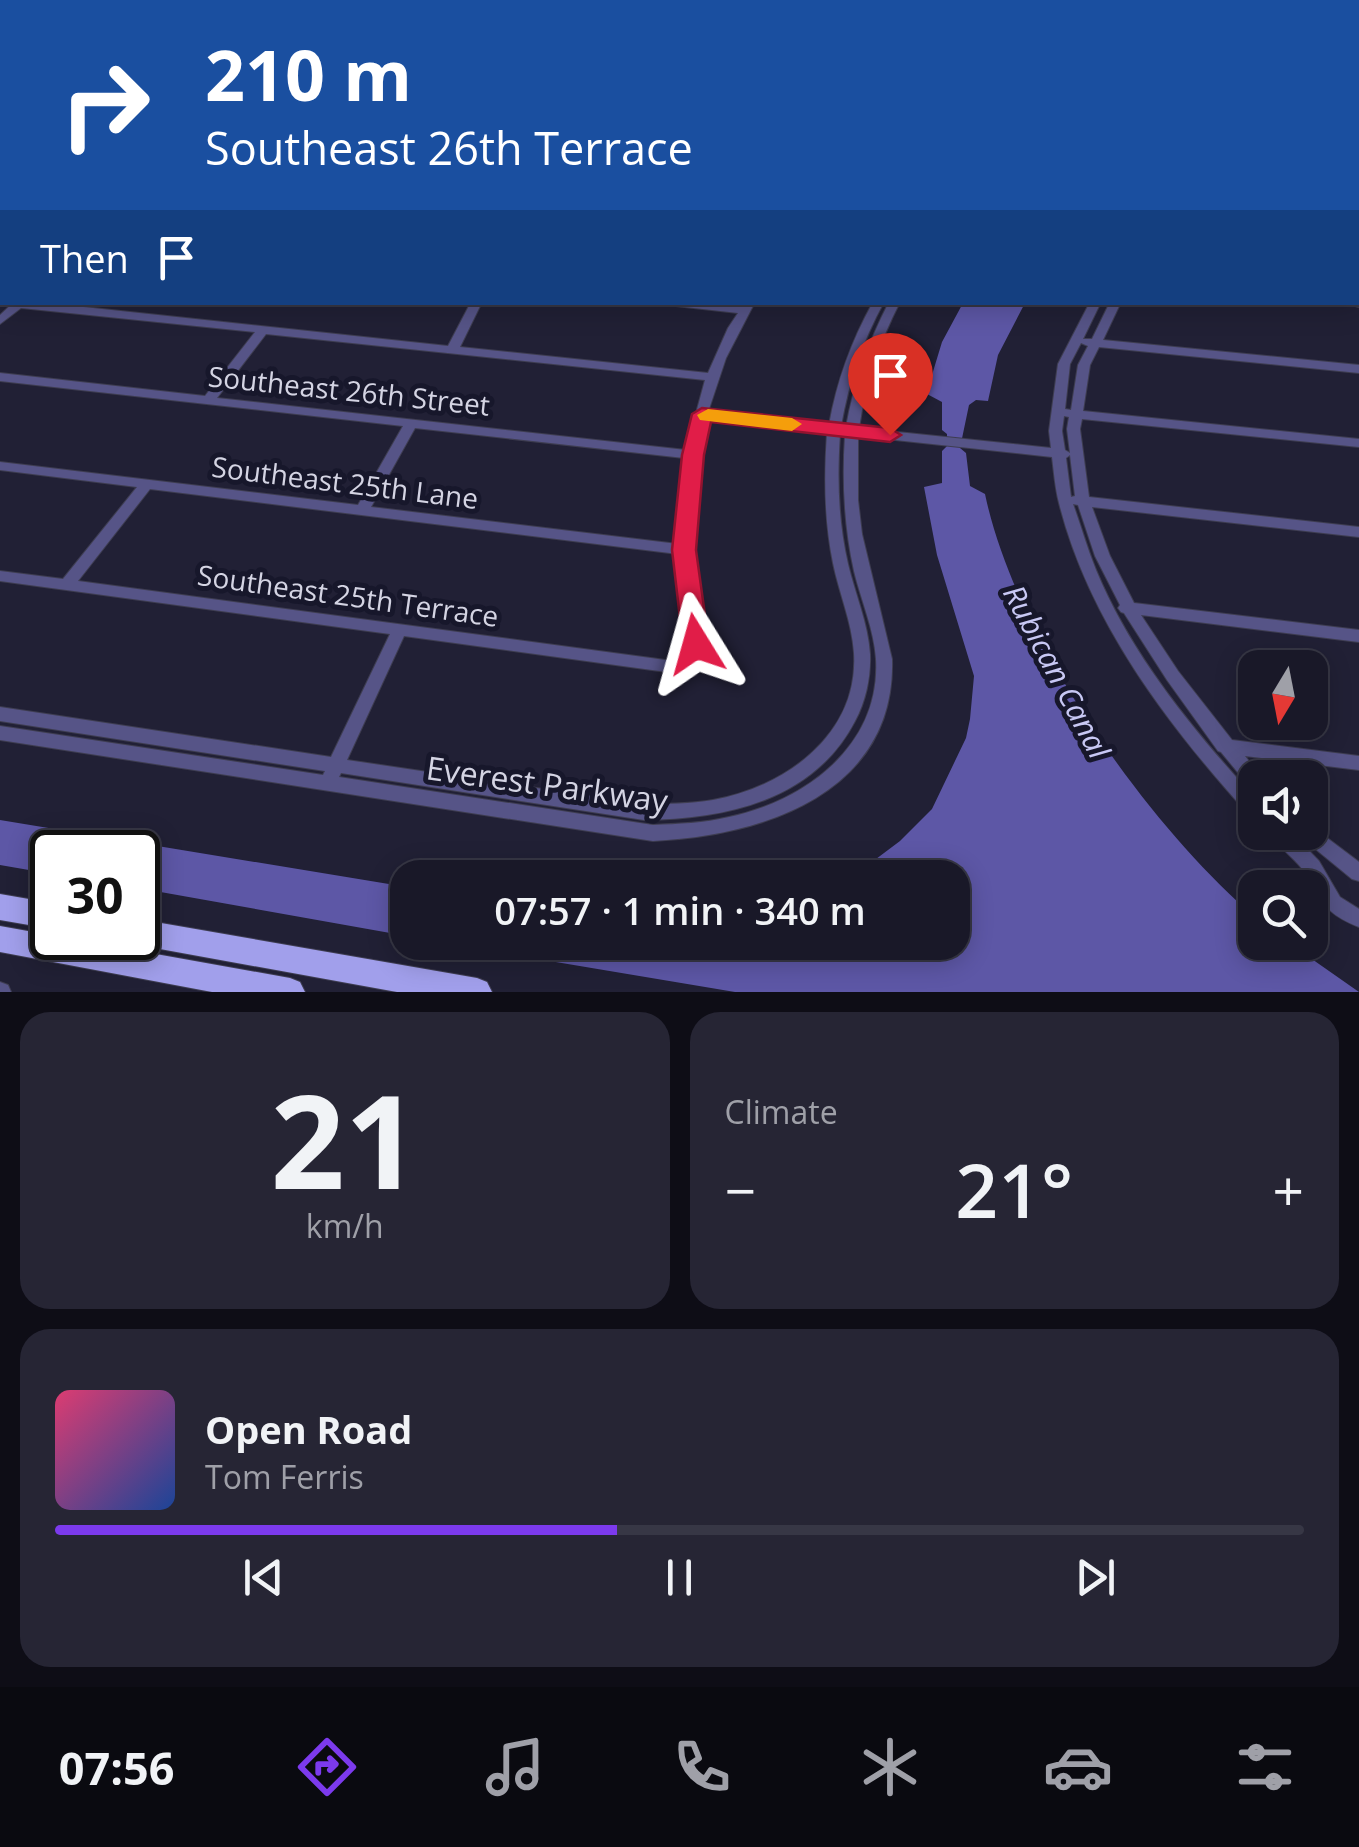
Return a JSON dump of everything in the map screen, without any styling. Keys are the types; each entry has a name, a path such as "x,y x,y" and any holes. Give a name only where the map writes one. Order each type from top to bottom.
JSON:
{"highway":[{"path":"0,907 30,912"},
{"path":"160,936 477,992"},
{"path":"0,939 290,992"}],"street":[{"path":"38,305 712,377"},
{"path":"452,350 475,305"},
{"path":"843,430 848,368 879,305"},
{"path":"843,430 866,364 895,305"},
{"path":"1094,305 1063,365 1056,411 1055,452 1065,500 1079,544 1108,608 1149,676 1238,790"},
{"path":"1114,305 1090,342 1079,372 1073,414 1073,457 1084,501 1104,558 1129,608 1168,671 1238,760"},
{"path":"684,550 693,455 702,414 712,377 748,306"},
{"path":"208,401 263,330"},
{"path":"1074,340 1359,368"},
{"name":"Southeast 26th Street","path":"0,378 693,455"},
{"path":"1056,411 1359,444"},
{"path":"702,414 1073,457"},
{"path":"362,510 411,424"},
{"name":"Everest Parkway","path":"0,733 653,834 713,830 752,821 816,790 841,769 874,717 884,678 883,652 853,522 843,430"},
{"name":"Everest Parkway","path":"0,714 644,812 685,813 744,802 800,774 832,744 848,720 862,669 837,546 832,469 843,430"},
{"name":"Southeast 25th Lane","path":"0,466 684,550"},
{"path":"68,585 146,484"},
{"path":"1065,500 1359,532"},
{"name":"Southeast 25th Terrace","path":"0,576 674,667 688,661 696,644 684,550"},
{"path":"1108,608 1359,636"},
{"path":"854,620 875,619"},
{"path":"327,784 398,631"},
{"path":"1203,749 1226,746 1359,763"},
{"path":"1328,848 1359,873"},
{"path":"1295,850 1312,867 1326,897 1340,911 1359,918"}],"water":[{"name":"Rubican Canal","path":"962,305 1024,305 998,355 988,401 976,400 969,405 960,448 966,453 970,486 985,494 1024,607 1090,724 1129,780 1213,878 1238,901 1238,960 1313,960 1359,992 735,992 544,960 970,960 970,860 875,860 932,809 966,738 970,719 974,676 937,555 924,487 942,483 942,451 947,446 947,434 942,430 942,402 927,394 942,342"},
{"path":"0,820 61,830 30,830 30,870 0,865"},
{"path":"160,846 390,884 390,933 160,892"}],"slow traffic":[{"path":"708,415 792,424"}],"route":[{"path":"696,644 684,550 693,455 702,414 890,435"}]}
